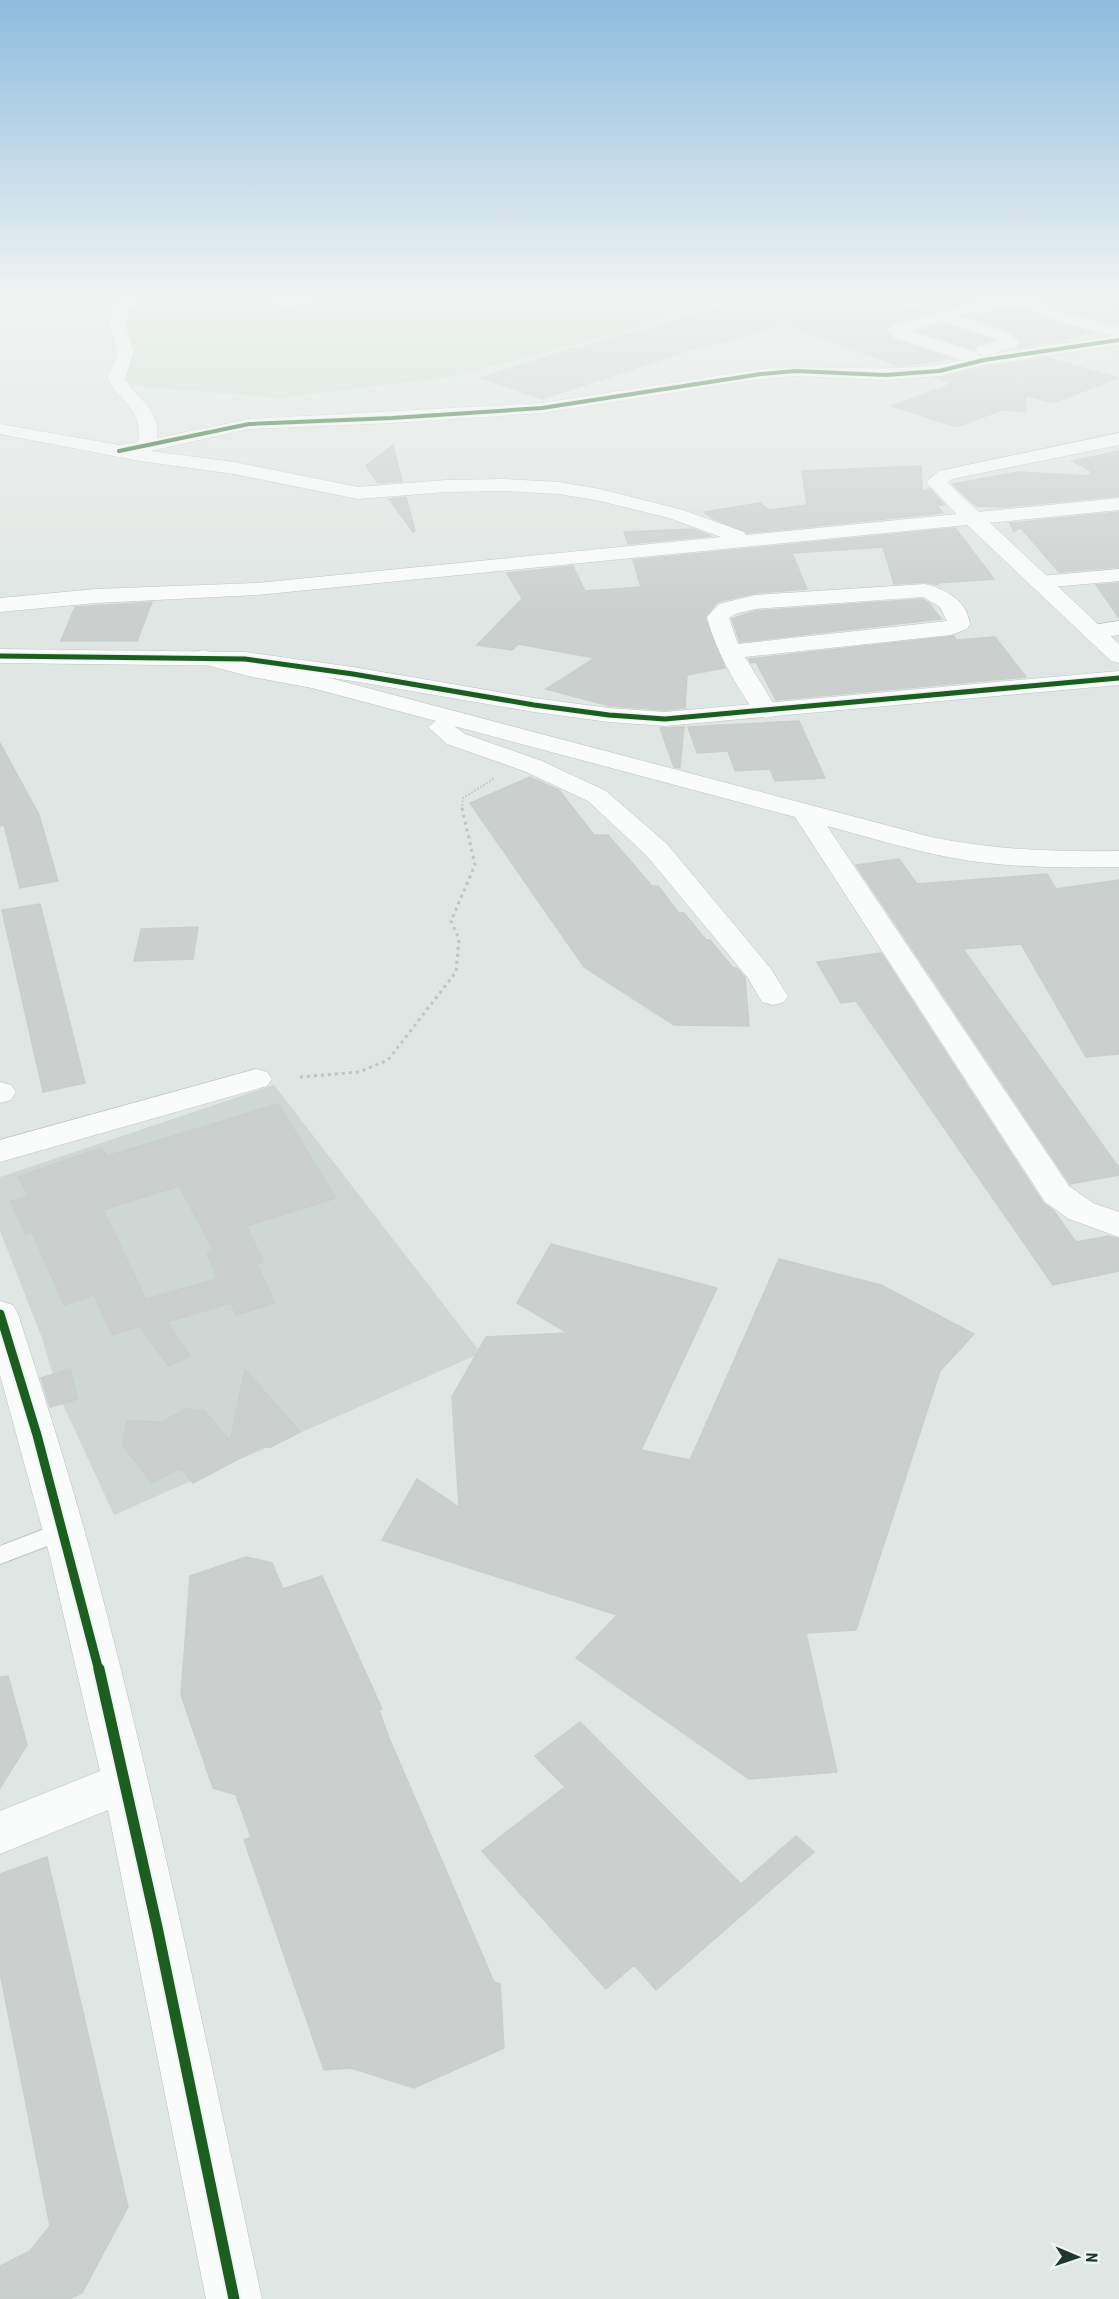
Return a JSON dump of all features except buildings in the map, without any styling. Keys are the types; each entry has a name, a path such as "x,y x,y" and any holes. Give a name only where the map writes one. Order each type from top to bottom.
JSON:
{"street":[{"path":"133,401 148,417 151,430 146,446"},
{"path":"119,451 249,424 490,412 542,408 585,401"},
{"path":"0,429 119,451 234,468 358,493 446,486 505,485 559,488 600,495 676,514 744,539"},
{"path":"1119,440 946,475 937,479 938,485 971,518 1095,631 1119,656"},
{"path":"0,605 96,596 257,589 744,539 1119,504"},
{"path":"1041,582 1119,575"},
{"path":"732,652 951,628 960,624 959,616 934,592 925,590 755,602 727,609 718,617 720,626 732,652 766,711"},
{"path":"1095,631 1119,628"},
{"path":"0,656 203,657 281,662 494,699 639,720 684,719 1119,678"},
{"path":"203,657 252,670 314,681 918,842 960,851 1003,856 1069,860 1119,859"},
{"path":"431,712 442,730 456,740 533,766 597,796 657,850 761,975 773,996"},
{"path":"803,810 1057,1194 1081,1211 1119,1225"},
{"path":"0,1151 256,1079"},
{"path":"0,1314 36,1426 124,1782 232,2299"},
{"path":"0,1833 124,1782"}],"lane":[{"path":"0,1556 63,1531"}],"path":[{"path":"300,1077 359,1072 388,1060 421,1015 437,999 456,972 459,939 451,921 475,865 462,811 463,798 496,777 533,766"}],"shaded area":[{"path":"274,1085 481,1353 114,1515 59,1396 42,1338 0,1231 0,1177"}],"cycle path":[{"path":"119,451 249,424 392,418 542,408 585,401"},
{"path":"0,656 245,659 353,674 534,705 609,715 665,719 1119,678"},
{"path":"0,1314 37,1435 102,1680 157,1927 234,2299"}]}
